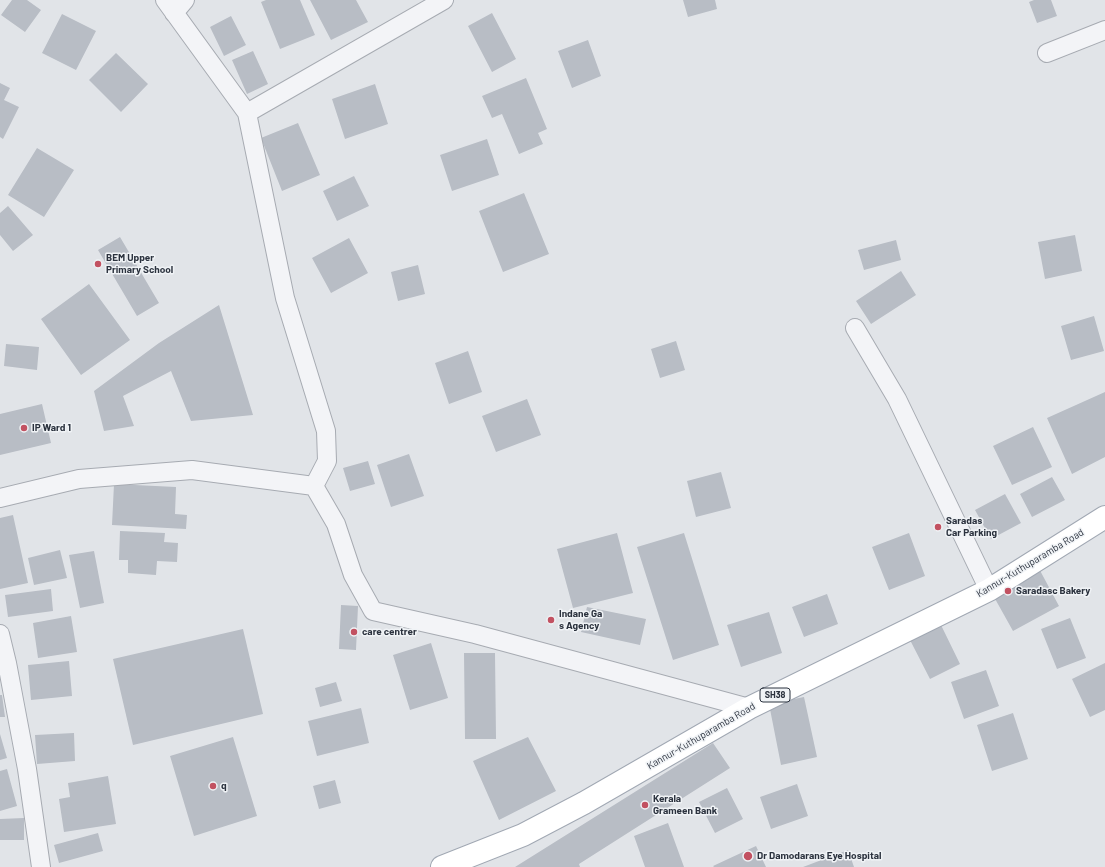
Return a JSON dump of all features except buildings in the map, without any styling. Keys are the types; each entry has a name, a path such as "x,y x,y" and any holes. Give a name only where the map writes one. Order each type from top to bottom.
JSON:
{"main road":[{"name":"Kannur-Kuthuparamba Road","path":"442,867 523,835 584,804 749,708 989,590 1105,517"}],"street":[{"path":"247,113 444,0"},
{"path":"175,4 247,113 285,298 326,431 327,461 314,486"},
{"path":"1047,53 1105,30"},
{"path":"855,328 897,399 989,590"},
{"path":"0,498 80,479 192,470 314,486"},
{"path":"314,486 336,524 353,575 373,611 475,634 749,708"},
{"path":"0,634 27,769 41,867"}],"place":[{"name":"BEM Upper Primary School","path":"98,264"},
{"name":"IP Ward 1","path":"24,428"},
{"name":"Saradas Car Parking","path":"938,527"},
{"name":"Saradasc Bakery","path":"1008,591"},
{"name":"Indane Ga s Agency","path":"551,620"},
{"name":"care centrer","path":"354,632"},
{"name":"q","path":"213,786"},
{"name":"Kerala Grameen Bank","path":"645,805"},
{"name":"Dr Damodarans Eye Hospital","path":"748,856"}]}
